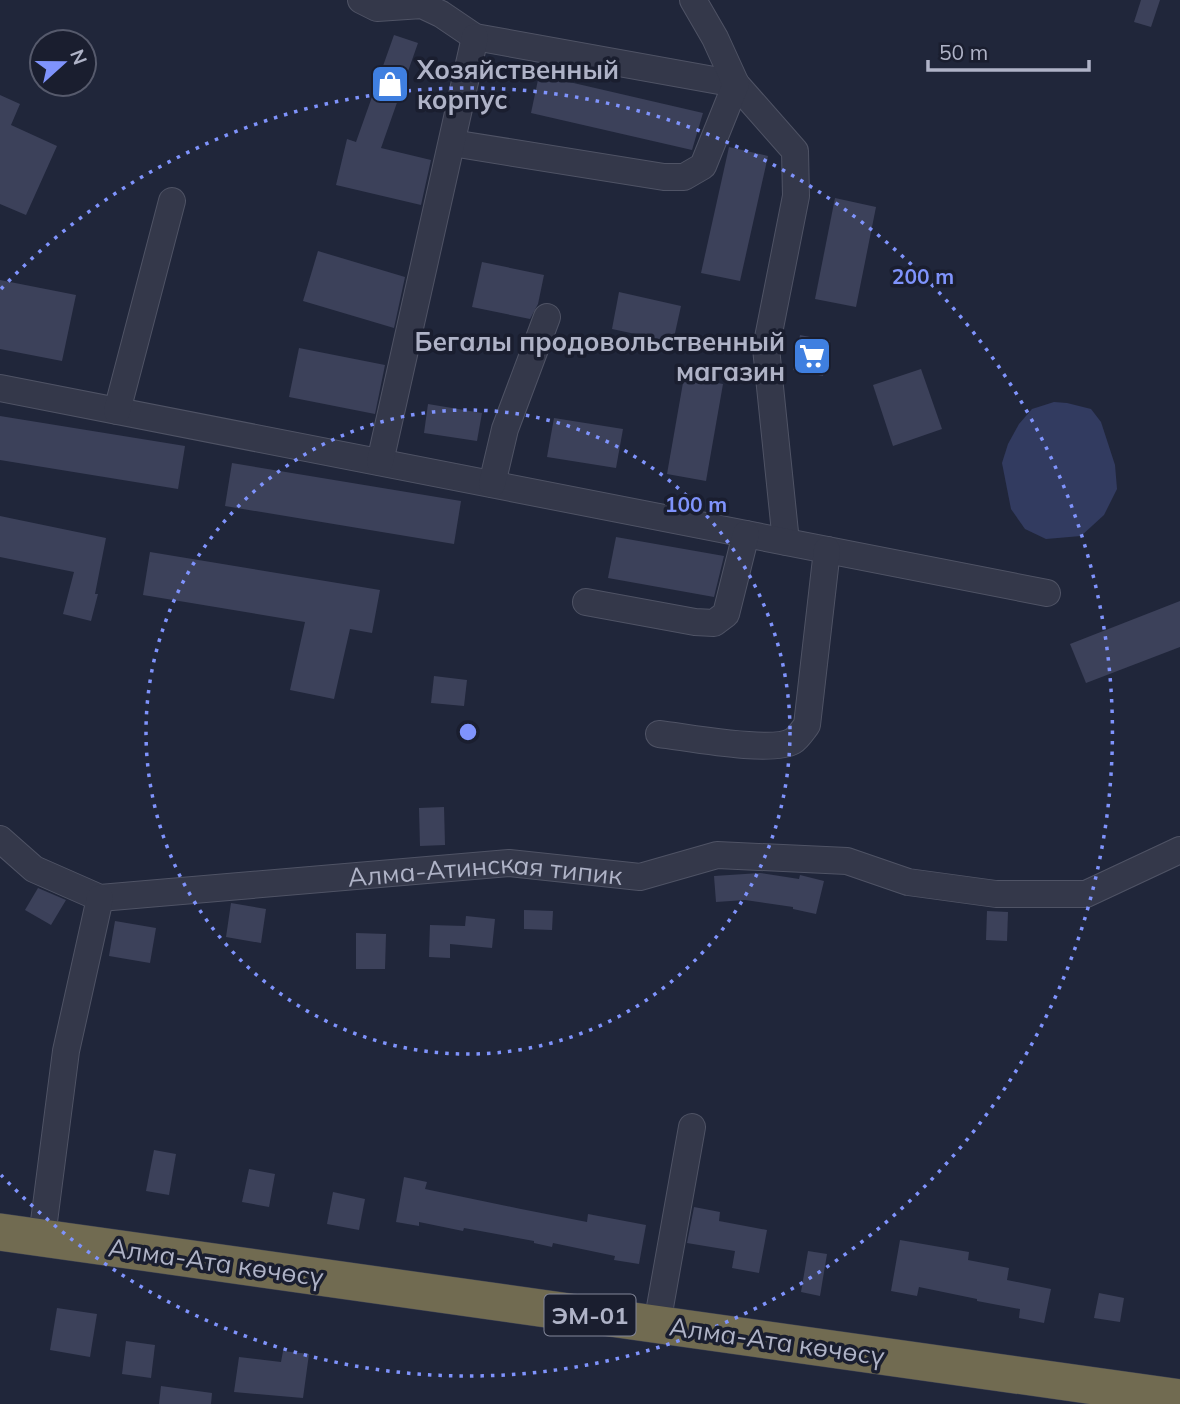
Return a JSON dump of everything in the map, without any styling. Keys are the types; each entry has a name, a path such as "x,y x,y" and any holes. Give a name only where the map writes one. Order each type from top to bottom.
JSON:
{"highway":[{"name":"Алма-Ата көчөсү","path":"0,1232 1180,1398"}],"street":[{"path":"361,0 377,8 422,5 441,14 475,37 736,84"},
{"path":"693,0 715,38 736,84 795,151 796,196 766,348 786,542"},
{"path":"380,463 475,37"},
{"path":"452,143 664,177 684,177 703,166 736,84"},
{"path":"117,411 172,201"},
{"path":"492,484 505,429 547,317"},
{"path":"0,388 1047,593"},
{"path":"586,602 714,623 726,614 746,534"},
{"path":"659,734 753,745 778,746 794,741 807,725 827,550"},
{"name":"Алма-Атинская типик","path":"0,839 34,869 100,898 509,863 640,877 717,855 847,861 908,881 996,894 1086,894 1180,850"},
{"path":"42,1237 66,1051 100,898"},
{"path":"657,1324 692,1127"}],"water":[{"path":"1054,402 1091,409 1101,422 1115,465 1117,489 1104,515 1081,536 1046,539 1025,529 1011,509 1002,463 1019,424 1032,409"}],"building":[{"path":"1141,0 1160,0 1151,27 1134,22"},
{"path":"394,35 418,43 381,148 431,160 421,205 336,185 347,139 356,142"},
{"path":"539,75 703,113 692,150 531,113"},
{"path":"0,95 20,104 11,125 57,146 26,215 0,204"},
{"path":"729,147 768,156 740,281 701,273"},
{"path":"835,198 876,207 856,307 815,299"},
{"path":"318,251 405,277 394,328 303,301"},
{"path":"482,262 544,275 538,304 530,319 472,307"},
{"path":"0,280 76,295 62,361 0,349"},
{"path":"619,292 681,306 673,342 612,329"},
{"name":"Бегалы продовольственный магазин","path":"800,335 830,341 823,376 793,370"},
{"path":"299,348 385,365 375,414 289,397"},
{"path":"921,369 942,429 893,446 873,385"},
{"path":"684,377 723,384 706,481 667,474"},
{"path":"428,404 482,413 477,441 424,433"},
{"path":"0,416 185,446 178,489 0,460"},
{"path":"554,418 623,429 616,468 547,457"},
{"path":"232,463 461,501 454,544 225,506"},
{"path":"0,516 106,538 91,621 63,614 74,572 0,557"},
{"path":"616,537 724,556 714,597 608,578"},
{"path":"150,552 380,590 372,633 350,629 334,699 290,690 305,622 143,595"},
{"path":"1180,601 1180,647 1086,683 1070,644"},
{"path":"434,676 467,680 464,706 431,703"},
{"path":"444,807 445,845 420,846 419,808"},
{"path":"760,873 799,879 800,875 824,881 816,914 793,907 745,900 716,902 714,876"},
{"path":"38,888 66,900 51,925 25,910"},
{"path":"231,903 266,909 261,943 226,937"},
{"path":"524,910 553,911 552,930 524,929"},
{"path":"987,911 1008,912 1007,941 986,940"},
{"path":"466,916 495,919 492,948 450,944 450,958 429,957 430,925 465,926"},
{"path":"115,921 156,928 150,963 109,956"},
{"path":"356,933 386,934 385,969 356,969"},
{"path":"154,1150 176,1154 169,1195 146,1191"},
{"path":"249,1169 275,1174 269,1207 242,1202"},
{"path":"404,1177 427,1182 425,1189 521,1209 587,1222 588,1214 646,1225 639,1264 553,1243 552,1247 464,1228 463,1231 419,1222 419,1226 396,1222"},
{"path":"333,1192 365,1199 359,1230 327,1224"},
{"path":"694,1207 720,1212 719,1221 767,1230 759,1273 732,1268 735,1251 687,1243"},
{"path":"900,1240 969,1252 968,1260 1009,1268 1007,1280 1051,1289 1044,1323 1019,1318 1020,1309 977,1299 919,1287 917,1296 891,1291"},
{"path":"808,1251 827,1254 820,1296 801,1292"},
{"path":"1099,1293 1124,1298 1120,1322 1094,1318"},
{"path":"57,1308 97,1314 90,1357 50,1350"},
{"path":"126,1341 155,1345 151,1378 122,1374"},
{"path":"283,1351 309,1354 303,1398 234,1392 239,1357 281,1362"},
{"path":"161,1386 212,1393 211,1404 159,1404"}],"place":[{"name":"Хозяйственный корпус","path":"390,84"},
{"name":"Бегалы продовольственный магазин","path":"812,356"}]}
